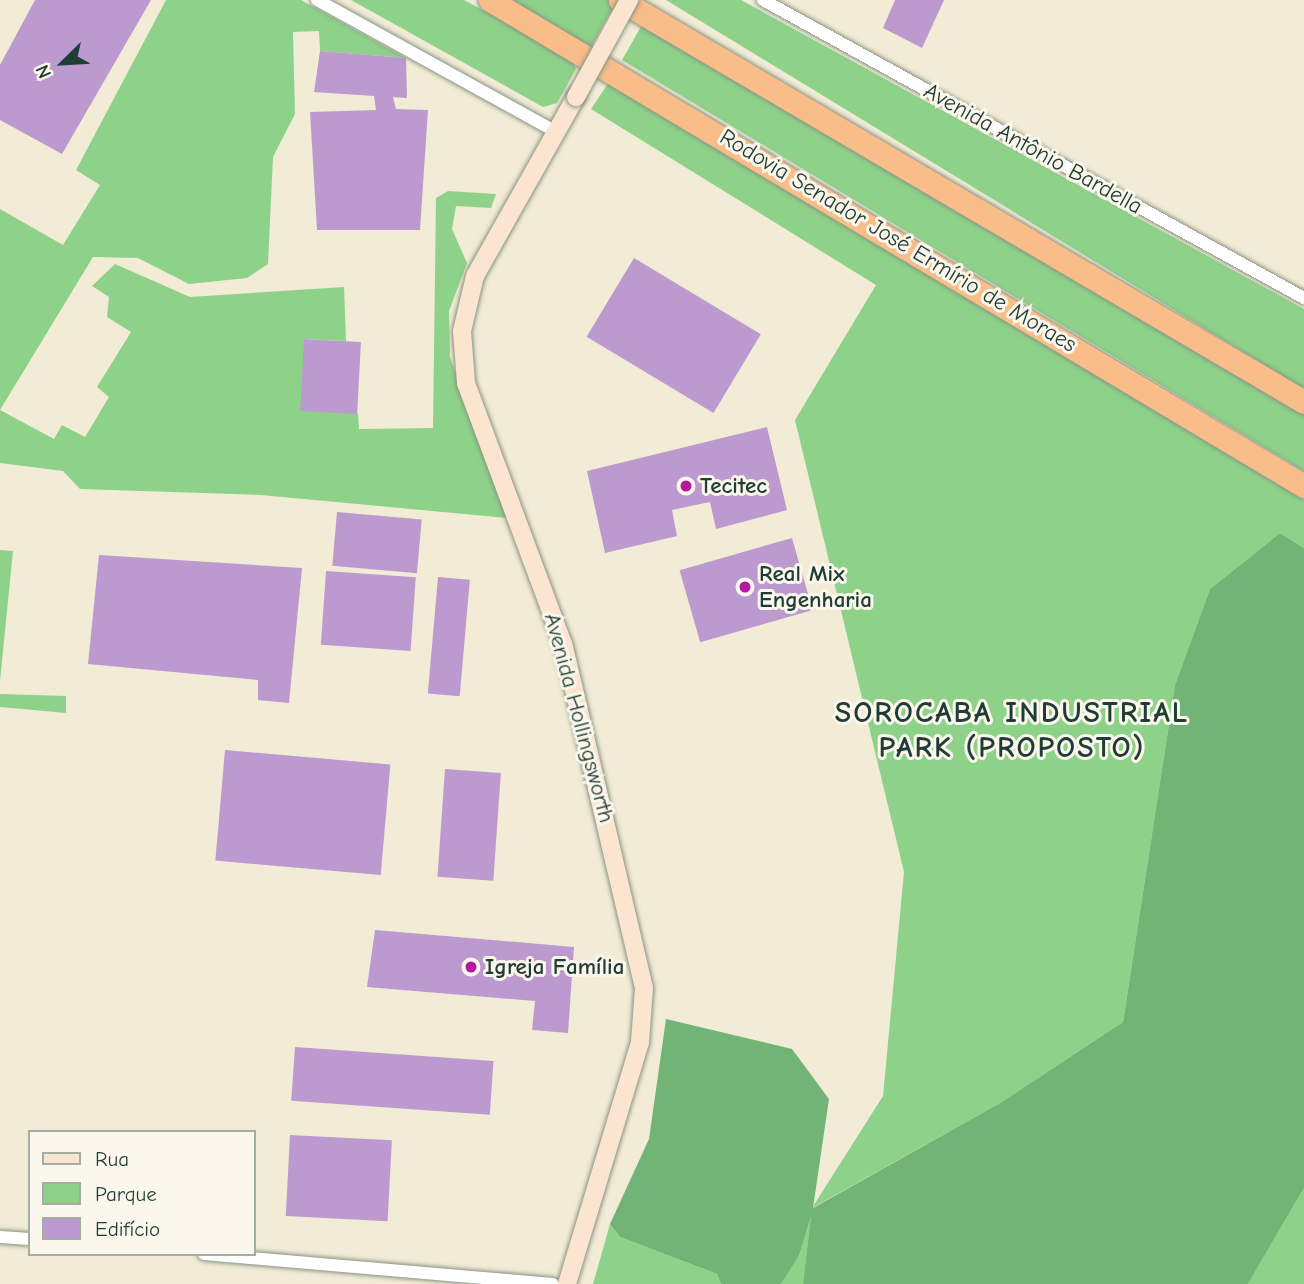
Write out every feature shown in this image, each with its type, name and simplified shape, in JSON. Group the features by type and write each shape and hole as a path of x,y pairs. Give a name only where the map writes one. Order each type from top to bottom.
{"highway":[{"name":"Rodovia Senador José Ermírio de Moraes","path":"490,0 1304,486"},
{"path":"620,0 1304,402"}],"main road":[{"name":"Avenida Hollingsworth","path":"567,1284 640,1042 644,988 563,644 466,383 462,331 475,276 629,0"}],"street":[{"path":"317,0 554,131"},
{"name":"Avenida Antônio Bardella","path":"762,0 1304,298"},
{"path":"0,1237 28,1239"},
{"path":"227,1256 552,1284"}],"green space":[{"path":"166,0 301,0 406,58 320,51 319,31 293,32 295,114 273,157 268,264 247,278 189,284 138,258 93,257 0,410 0,209 63,245 100,185 76,170"},
{"path":"351,0 464,0 571,57 576,69 557,103 543,107"},
{"path":"505,0 608,0 615,4 591,47"},
{"path":"666,0 741,0 1304,309 1304,389"},
{"path":"643,23 1304,412 1304,471 622,60"},
{"path":"609,82 1304,500 1304,548 1280,533 1210,589 1175,685 1123,1022 1000,1103 812,1208 883,1096 904,872 795,420 876,285 591,109"},
{"path":"448,191 496,194 491,208 456,206 452,229 467,263 449,311 450,357 507,518 261,495 80,489 63,471 0,463 0,410 54,439 62,425 85,437 109,397 97,387 131,332 107,317 109,297 92,286 115,264 190,297 344,287 346,341 304,339 358,414 359,429 433,428 436,198"},
{"path":"1280,533 1304,548 1304,1188 1248,1284 803,1284 811,1215 799,1256 781,1284 721,1284 717,1274 620,1237 610,1224 649,1139 666,1019 792,1049 829,1099 813,1208 1000,1103 1123,1022 1175,685 1210,589"},
{"path":"0,550 13,551 0,681"},
{"path":"0,694 66,696 66,713 0,707"},
{"path":"1304,1188 1304,1284 1248,1284"},
{"path":"812,1208 803,1284 781,1284 799,1256"},
{"path":"610,1224 620,1237 717,1274 721,1284 593,1284"}],"building":[{"path":"35,0 151,0 62,154 0,120 0,65"},
{"path":"895,0 944,0 922,48 883,28"},
{"path":"320,51 406,58 407,98 393,97 396,109 428,110 420,230 317,230 310,112 376,110 374,96 314,92"},
{"path":"634,258 761,334 713,413 587,337"},
{"path":"304,339 361,342 357,414 300,411"},
{"name":"Tecitec","path":"767,427 787,510 716,529 710,502 672,510 677,536 605,553 587,471"},
{"path":"337,512 422,519 417,573 332,566"},
{"name":"Real Mix Engenharia","path":"792,538 813,610 700,642 680,570"},
{"path":"99,555 302,568 289,703 258,700 258,680 88,664"},
{"path":"326,571 416,577 411,651 321,645"},
{"path":"438,577 470,580 460,696 428,694"},
{"path":"225,750 390,764 381,875 215,861"},
{"path":"445,769 501,773 493,881 437,877"},
{"name":"Igreja Família","path":"375,930 574,947 568,1033 532,1030 535,1001 367,987"},
{"path":"295,1047 494,1061 490,1115 291,1101"},
{"path":"290,1135 392,1140 388,1221 286,1216"}],"place":[{"name":"Tecitec","path":"686,486"},
{"name":"Real Mix Engenharia","path":"745,587"},
{"name":"Igreja Família","path":"471,967"}],"district":[{"name":"SOROCABA INDUSTRIAL PARK (PROPOSTO)","path":"1012,730"}]}
